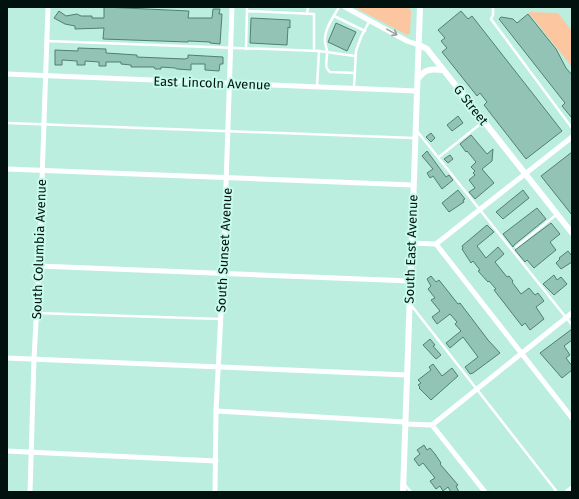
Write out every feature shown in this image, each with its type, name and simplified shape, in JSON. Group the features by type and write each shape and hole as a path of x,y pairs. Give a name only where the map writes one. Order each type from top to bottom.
{"street":[{"name":"South Columbia Avenue","path":"30,492 48,7"},
{"name":"South Sunset Avenue","path":"215,492 216,411 227,178 232,7"},
{"name":"G Street","path":"345,7 427,50 572,233"},
{"name":"South East Avenue","path":"403,492 420,7"},
{"path":"417,80 426,70 443,70"},
{"name":"East Lincoln Avenue","path":"7,74 417,91"},
{"path":"412,244 436,244 572,137"},
{"path":"7,169 413,185"},
{"path":"436,244 572,418"},
{"path":"39,266 410,281"},
{"path":"216,411 432,425 572,313"},
{"path":"7,358 407,375"},
{"path":"432,425 485,492"},
{"path":"7,451 216,461"},
{"path":"567,492 572,488"}],"lane":[{"path":"246,49 247,7"},
{"path":"308,7 308,14"},
{"path":"339,7 326,32 326,66 328,71 355,73"},
{"path":"493,7 493,15 491,19 572,128"},
{"path":"247,11 314,14 314,50"},
{"path":"334,16 365,31"},
{"path":"354,88 355,56 370,20"},
{"path":"46,41 246,49 314,50 355,56"},
{"path":"317,87 319,51"},
{"path":"439,157 484,121"},
{"path":"7,123 415,138"},
{"path":"415,129 439,157 572,325"},
{"path":"516,247 557,214"},
{"path":"410,303 558,492"},
{"path":"36,314 221,319"},
{"path":"404,483 411,492"}],"shaded area":[{"path":"354,7 409,7 411,11 410,34 407,35"},
{"path":"528,12 558,13 572,31 572,67"}],"building":[{"path":"104,7 189,11 188,18 212,18 213,9 220,9 219,14 222,14 220,44 188,41 103,39 104,28 75,29 75,26 65,24 54,18 59,11 66,16 77,14 81,16 92,16 92,18 104,18"},
{"path":"461,11 468,19 472,16 562,131 526,159 484,105 487,102 480,93 477,96 442,52 447,48 441,41 445,38 438,30"},
{"path":"528,14 556,49 566,68 572,75 572,118 562,106 565,103 499,19 501,17 513,19 517,23"},
{"path":"251,18 290,20 287,45 250,43"},
{"path":"336,23 356,32 347,51 328,42"},
{"path":"78,48 106,49 106,53 137,55 137,57 185,59 188,58 188,55 223,57 223,64 220,64 219,71 205,70 205,64 191,64 191,70 161,67 161,69 155,69 154,67 131,67 131,65 121,64 121,62 106,62 106,66 99,66 99,62 85,61 85,65 77,65 77,61 62,60 62,65 55,65 55,50 78,51"},
{"path":"458,116 463,123 452,131 447,125"},
{"path":"431,133 435,138 431,142 426,137"},
{"path":"471,135 487,154 493,149 492,161 482,169 494,183 475,199 469,192 475,188 469,180 475,175 473,173 475,171 471,167 476,162 460,144"},
{"path":"427,151 446,177 449,175 453,180 442,189 433,176 430,178 427,173 433,169 422,156"},
{"path":"572,152 572,215 541,176"},
{"path":"450,155 453,159 448,163 444,159"},
{"path":"458,190 465,199 463,200 464,202 449,212 442,203"},
{"path":"523,190 529,198 503,219 496,212"},
{"path":"537,208 546,219 513,247 503,234"},
{"path":"551,223 560,234 550,242 556,250 534,268 527,260 525,262 515,250"},
{"path":"487,225 494,232 477,246 486,258 498,247 504,254 495,262 507,277 509,276 521,294 529,288 535,295 538,293 544,301 536,307 544,319 530,330 525,323 522,326 494,290 496,289 478,271 480,270 473,261 471,263 462,249 462,246"},
{"path":"568,251 572,256 572,262 561,269 556,263 560,259 559,258"},
{"path":"554,275 557,280 561,277 567,284 554,295 543,284"},
{"path":"431,276 436,282 439,280 458,304 460,303 488,340 500,353 473,373 470,374 465,367 478,357 463,337 450,348 446,343 461,331 455,324 457,322 450,314 437,324 432,317 440,311 431,300 435,298 428,289 431,286 427,279"},
{"path":"572,329 572,340 564,346 570,355 566,358 572,366 572,370 562,378 540,353"},
{"path":"430,339 435,345 433,346 441,355 436,359 423,345"},
{"path":"433,364 442,376 452,368 458,376 431,400 419,388 420,387 418,385 421,383 418,380 431,370 429,367"},
{"path":"424,445 427,450 430,448 435,454 441,463 440,464 458,485 456,486 459,492 451,492 448,487 443,491 440,486 436,489 430,481 435,478 423,463 419,466 414,459 420,454 417,450"}]}
